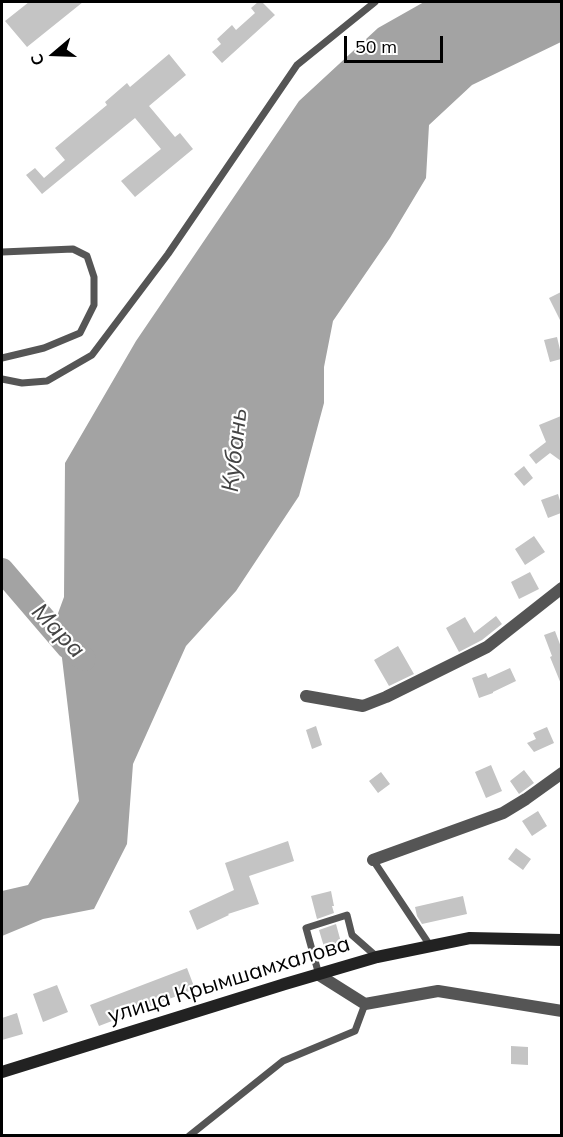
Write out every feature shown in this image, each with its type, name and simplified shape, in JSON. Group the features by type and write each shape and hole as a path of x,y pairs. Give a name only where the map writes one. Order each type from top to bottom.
{"main road":[{"name":"улица Крымшамхалова","path":"2,1072 377,957 470,938 561,940"}],"street":[{"path":"306,696 363,706 386,697 487,647 561,588"},
{"path":"373,860 503,813 561,773"},
{"path":"320,975 365,1004 438,991 561,1011"}],"lane":[{"path":"2,379 22,383 47,381 92,355 168,254 297,65 375,2"},
{"path":"2,252 73,249 87,256 94,277 94,305 80,333 44,348 2,358"},
{"path":"373,860 431,947"},
{"path":"320,975 306,928 346,915 352,935 377,957"},
{"path":"189,1136 283,1061 355,1031 365,1004"}],"water":[{"name":"Кубань","path":"424,2 561,2 561,42 472,85 429,125 426,178 390,238 333,321 324,367 324,403 299,496 236,591 186,646 133,764 127,844 94,909 43,919 2,936 2,891 28,885 79,801 57,616 64,597 65,463 136,341 299,101 378,28"}],"building":[{"path":"29,2 83,2 27,47 5,21"},
{"path":"258,2 262,2 275,15 222,63 212,52 221,44 217,39 232,25 236,30 255,13 251,8"},
{"path":"169,54 186,75 149,106 175,137 180,133 193,149 135,197 121,181 161,149 135,118 42,194 26,175 35,168 44,178 65,160 55,148 107,105 105,102 127,83 130,87"},
{"path":"561,292 561,322 549,298"},
{"path":"557,337 561,359 550,362 544,340"},
{"path":"561,416 561,461 550,453 536,464 529,455 546,442 539,425"},
{"path":"524,466 533,478 524,486 514,474"},
{"path":"558,494 561,513 548,518 541,500"},
{"path":"534,536 545,552 525,565 515,549"},
{"path":"530,572 539,589 519,599 511,582"},
{"path":"496,616 502,624 482,640 459,652 446,628 465,617 474,633"},
{"path":"555,631 561,647 561,684 544,635"},
{"path":"398,646 414,674 389,686 374,660"},
{"path":"510,668 516,681 479,698 472,678 486,673 488,678"},
{"path":"316,726 322,745 312,749 306,730"},
{"path":"547,727 554,743 534,752 527,743 536,739 533,733"},
{"path":"491,765 502,791 486,798 475,772"},
{"path":"524,770 534,783 519,794 510,781"},
{"path":"381,772 390,784 378,793 369,781"},
{"path":"538,811 547,826 532,836 522,821"},
{"path":"288,841 294,861 249,876 259,904 228,914 197,930 189,911 234,890 225,863"},
{"path":"516,848 531,859 523,870 508,859"},
{"path":"331,891 334,913 317,919 311,896"},
{"path":"463,896 467,914 422,924 417,916 415,907"},
{"path":"336,924 342,946 325,950 319,930"},
{"path":"187,968 195,989 99,1026 90,1005"},
{"path":"57,985 68,1012 43,1022 33,994"},
{"path":"17,1013 23,1034 2,1040 2,1018"},
{"path":"511,1046 528,1047 528,1065 511,1064"}],"waterway":[{"name":"Мара","path":"2,570 68,647 84,659"}]}
